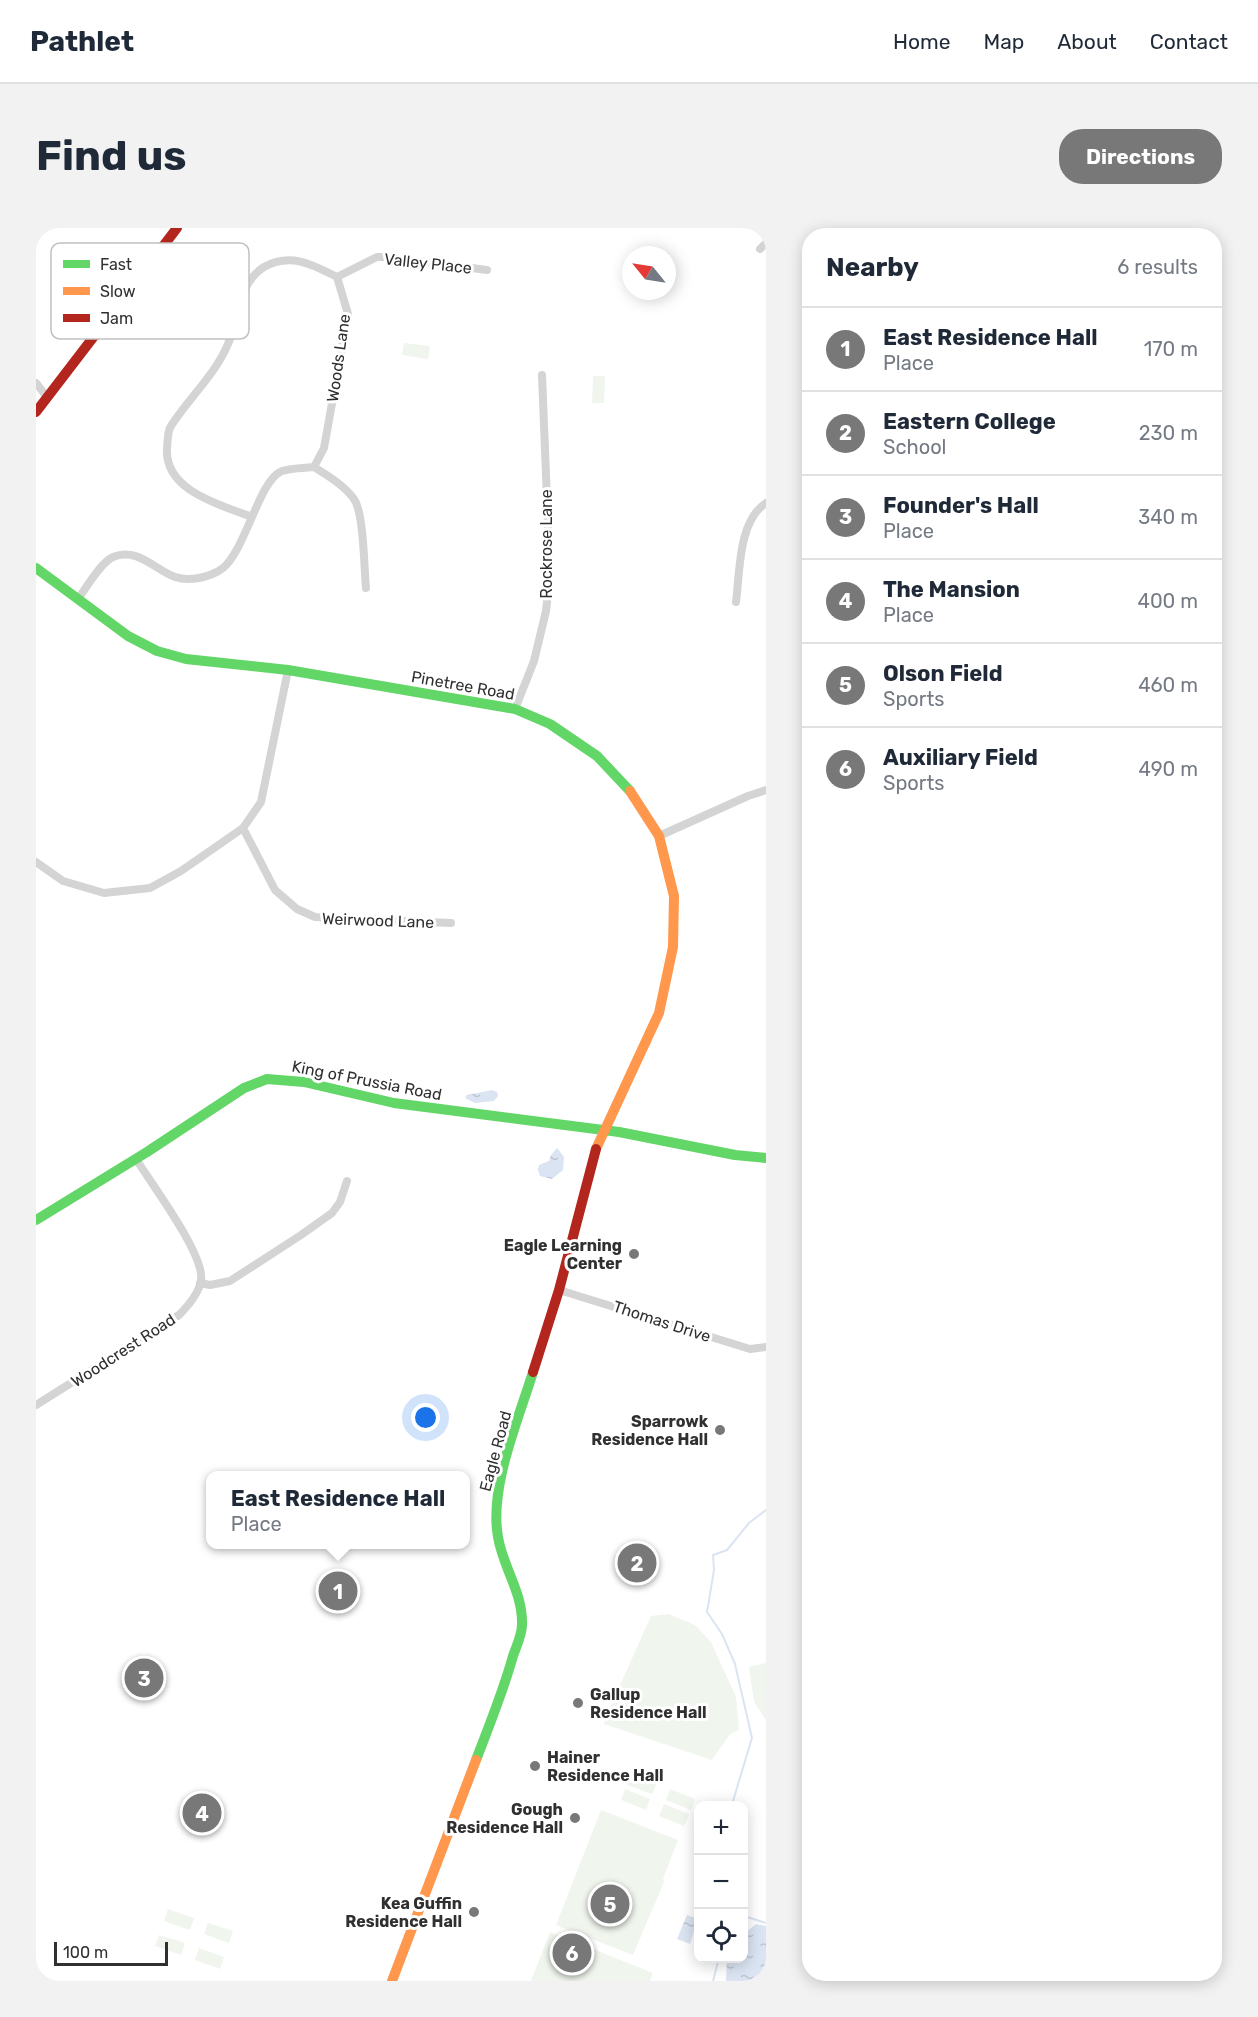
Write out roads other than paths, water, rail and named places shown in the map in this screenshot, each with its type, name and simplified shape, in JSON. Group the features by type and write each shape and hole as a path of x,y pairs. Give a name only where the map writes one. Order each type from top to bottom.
{"street":[{"path":"165,243 177,228"},
{"path":"760,249 766,243"},
{"name":"Valley Place","path":"337,277 377,257 487,270"},
{"path":"249,282 264,268 294,259 337,277"},
{"name":"Woods Lane","path":"314,467 324,448 348,314 337,277"},
{"path":"36,412 92,339"},
{"path":"229,339 217,366 169,428 167,457 177,478 192,493 252,517"},
{"name":"Rockrose Lane","path":"515,709 534,661 546,611 550,575 542,375"},
{"path":"36,383 47,397"},
{"path":"78,599 111,557 129,554 145,559 177,578 203,578 224,567 234,555 268,484 280,472 314,467 346,489 356,502 360,517 366,588"},
{"path":"736,602 746,528 756,511 766,503"},
{"name":"Pinetree Road","path":"36,568 128,636 156,651 186,659 288,670 515,709 550,724 597,756 633,794 659,836 674,896 673,947 659,1013 605,1131"},
{"path":"36,862 63,881 104,892 150,888 181,871 243,828 261,802 288,670"},
{"path":"659,836 766,790"},
{"name":"Weirwood Lane","path":"243,828 275,890 297,909 315,917 451,923"},
{"name":"King of Prussia Road","path":"36,1221 244,1088 267,1079 304,1082 421,1108 605,1131 735,1155 766,1158"},
{"name":"Eagle Road","path":"392,1981 504,1687 522,1628 522,1609 498,1538 496,1502 504,1467 559,1290 596,1151 605,1131"},
{"path":"136,1159 195,1254 199,1266 200,1283 210,1285 230,1281 332,1213 340,1202 347,1181"},
{"name":"Woodcrest Road","path":"36,1405 178,1315 188,1306 200,1283"},
{"name":"Thomas Drive","path":"559,1290 750,1349 766,1347"}],"water":[{"path":"492,1090 497,1092 498,1096 494,1101 475,1103 465,1098 467,1095"},
{"path":"557,1148 564,1157 563,1170 552,1179 540,1176 539,1165 549,1161"},
{"path":"687,1915 694,1918 694,1932 690,1944 677,1939"},
{"path":"756,1924 766,1926 766,1981 726,1981 727,1963 748,1963 748,1931"}],"waterway":[{"path":"733,1801 752,1738 735,1664 722,1634 707,1612 714,1570 713,1555 727,1550 749,1523 766,1510"},
{"path":"745,1909 744,1916 766,1923"},
{"path":"713,1981 718,1963"}],"place":[{"name":"Eagle Learning Center","path":"634,1254"},
{"name":"Sparrowk Residence Hall","path":"720,1430"},
{"name":"Eastern College","path":"637,1563"},
{"name":"East Residence Hall","path":"338,1591"},
{"name":"Founder's Hall","path":"144,1678"},
{"name":"Gallup Residence Hall","path":"578,1703"},
{"name":"Hainer Residence Hall","path":"535,1766"},
{"name":"The Mansion","path":"202,1813"},
{"name":"Gough Residence Hall","path":"575,1818"},
{"name":"Olson Field","path":"610,1904"},
{"name":"Kea Guffin Residence Hall","path":"474,1912"},
{"name":"Auxiliary Field","path":"572,1953"}]}
